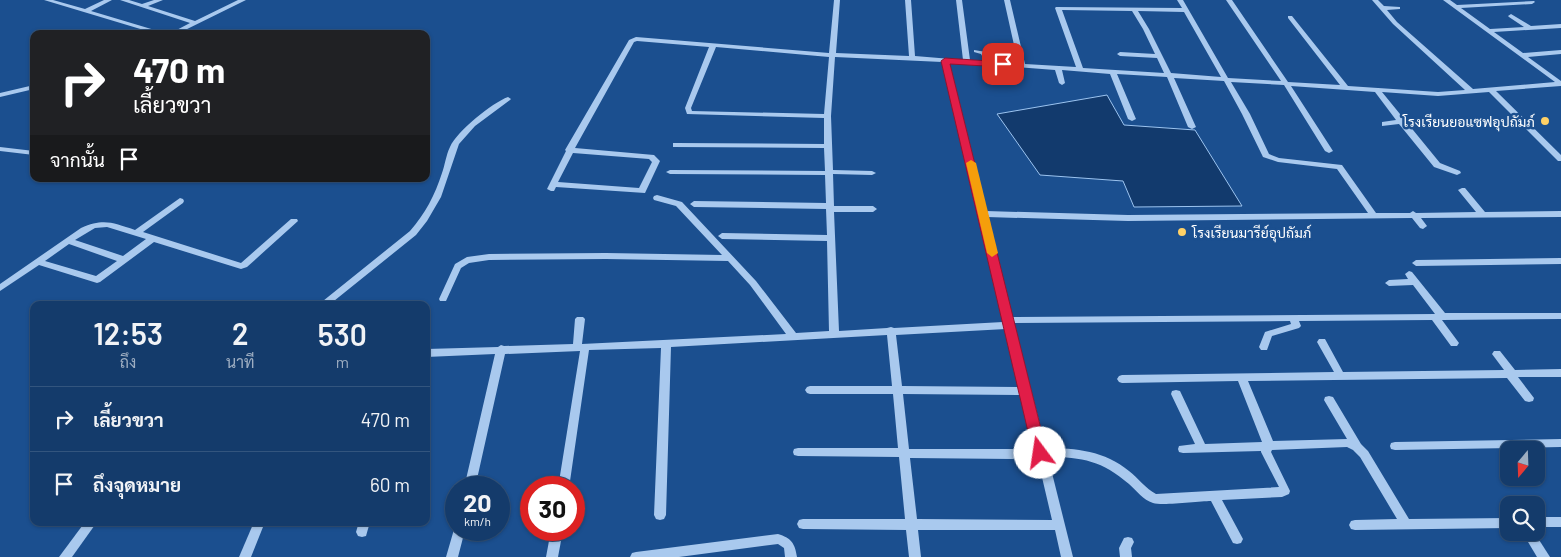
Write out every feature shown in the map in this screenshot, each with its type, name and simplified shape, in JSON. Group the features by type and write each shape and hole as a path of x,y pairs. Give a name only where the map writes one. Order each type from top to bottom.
{"street":[{"path":"47,0 151,30"},
{"path":"86,11 109,0"},
{"path":"123,0 196,23"},
{"path":"143,6 160,0"},
{"path":"226,0 240,2"},
{"path":"834,335 827,116 828,82 833,55 838,0"},
{"path":"908,0 912,58"},
{"path":"958,0 967,62"},
{"path":"1007,0 1022,66"},
{"path":"1056,0 1080,69"},
{"path":"1133,0 1135,9 1192,127"},
{"path":"1180,0 1246,114 1266,155 1278,160 1339,167 1373,215"},
{"path":"1230,0 1329,151"},
{"path":"1375,0 1411,39 1472,92"},
{"path":"1446,0 1561,84"},
{"path":"181,30 240,2"},
{"path":"1456,7 1532,2"},
{"path":"1058,8 1186,10"},
{"path":"1382,8 1398,8"},
{"path":"1511,16 1530,29"},
{"path":"1290,17 1345,87"},
{"path":"1489,32 1561,26"},
{"path":"569,150 651,157 656,161 642,191 552,186 569,150 606,90 631,41 636,39 833,55 912,58 1438,94 1561,84"},
{"path":"713,46 688,108 689,114 827,116"},
{"path":"976,51 984,53 990,64"},
{"path":"1522,55 1561,52"},
{"path":"1120,54 1159,56"},
{"path":"945,61 1024,390 1067,557"},
{"path":"1058,68 1062,84"},
{"path":"1112,71 1132,119"},
{"path":"0,95 30,88"},
{"path":"1376,89 1437,165 1457,173"},
{"path":"1492,91 1561,159"},
{"path":"327,301 413,233 424,221 435,203 446,175 453,146 475,124 508,99"},
{"path":"1385,124 1402,122"},
{"path":"676,145 828,146"},
{"path":"0,148 30,152"},
{"path":"670,172 872,173"},
{"path":"1462,190 1482,214"},
{"path":"658,198 679,204 753,283 793,336"},
{"path":"137,233 180,201"},
{"path":"694,204 873,209"},
{"path":"983,214 1128,218 1561,214"},
{"path":"1413,214 1423,226"},
{"path":"1439,214 1446,223"},
{"path":"0,288 84,230 100,224 107,224 137,233 240,266 244,265 294,221"},
{"path":"722,236 831,238"},
{"path":"38,262 98,280 153,238"},
{"path":"68,241 124,260"},
{"path":"443,299 458,266 467,260 489,257 606,256 730,258"},
{"path":"1416,263 1561,261"},
{"path":"1409,274 1439,317 1454,344"},
{"path":"1389,282 1415,282"},
{"path":"430,353 666,344 834,335 1008,322 1561,316"},
{"path":"1264,347 1268,334 1296,326 1294,318"},
{"path":"565,476 581,348 580,319"},
{"path":"891,330 915,557"},
{"path":"1322,342 1342,377"},
{"path":"660,515 666,344"},
{"path":"472,476 501,349"},
{"path":"1498,354 1529,398"},
{"path":"1122,379 1561,373"},
{"path":"1040,453 1066,452 1102,458 1152,498 1285,491 1266,452 1269,445 1242,378"},
{"path":"810,390 1024,390"},
{"path":"1176,394 1202,448"},
{"path":"1330,400 1357,447 1364,454 1406,524"},
{"path":"1183,449 1348,443 1357,447"},
{"path":"1395,446 1561,443"},
{"path":"798,452 1013,454"},
{"path":"1214,496 1237,538"},
{"path":"1355,525 1500,522"},
{"path":"1545,522 1561,522"},
{"path":"803,524 1058,525"},
{"path":"65,557 89,526"},
{"path":"245,557 258,526"},
{"path":"636,557 778,539 786,542 790,547 791,557"},
{"path":"452,557 456,541"},
{"path":"552,557 555,541"},
{"path":"1533,541 1544,557"},
{"path":"1126,557 1125,548 1128,542"}],"water":[{"path":"1107,95 1124,125 1195,130 1242,206 1134,207 1123,181 1040,175 997,114"}],"slow traffic":[{"path":"971,163 992,253"}],"place":[{"name":"โรงเรียนยอแซฟอุปถัมภ์","path":"1545,121"},
{"name":"โรงเรียนมารีย์อุปถัมภ์","path":"1182,232"}],"route":[{"path":"1003,64 945,61 1040,453"}]}
